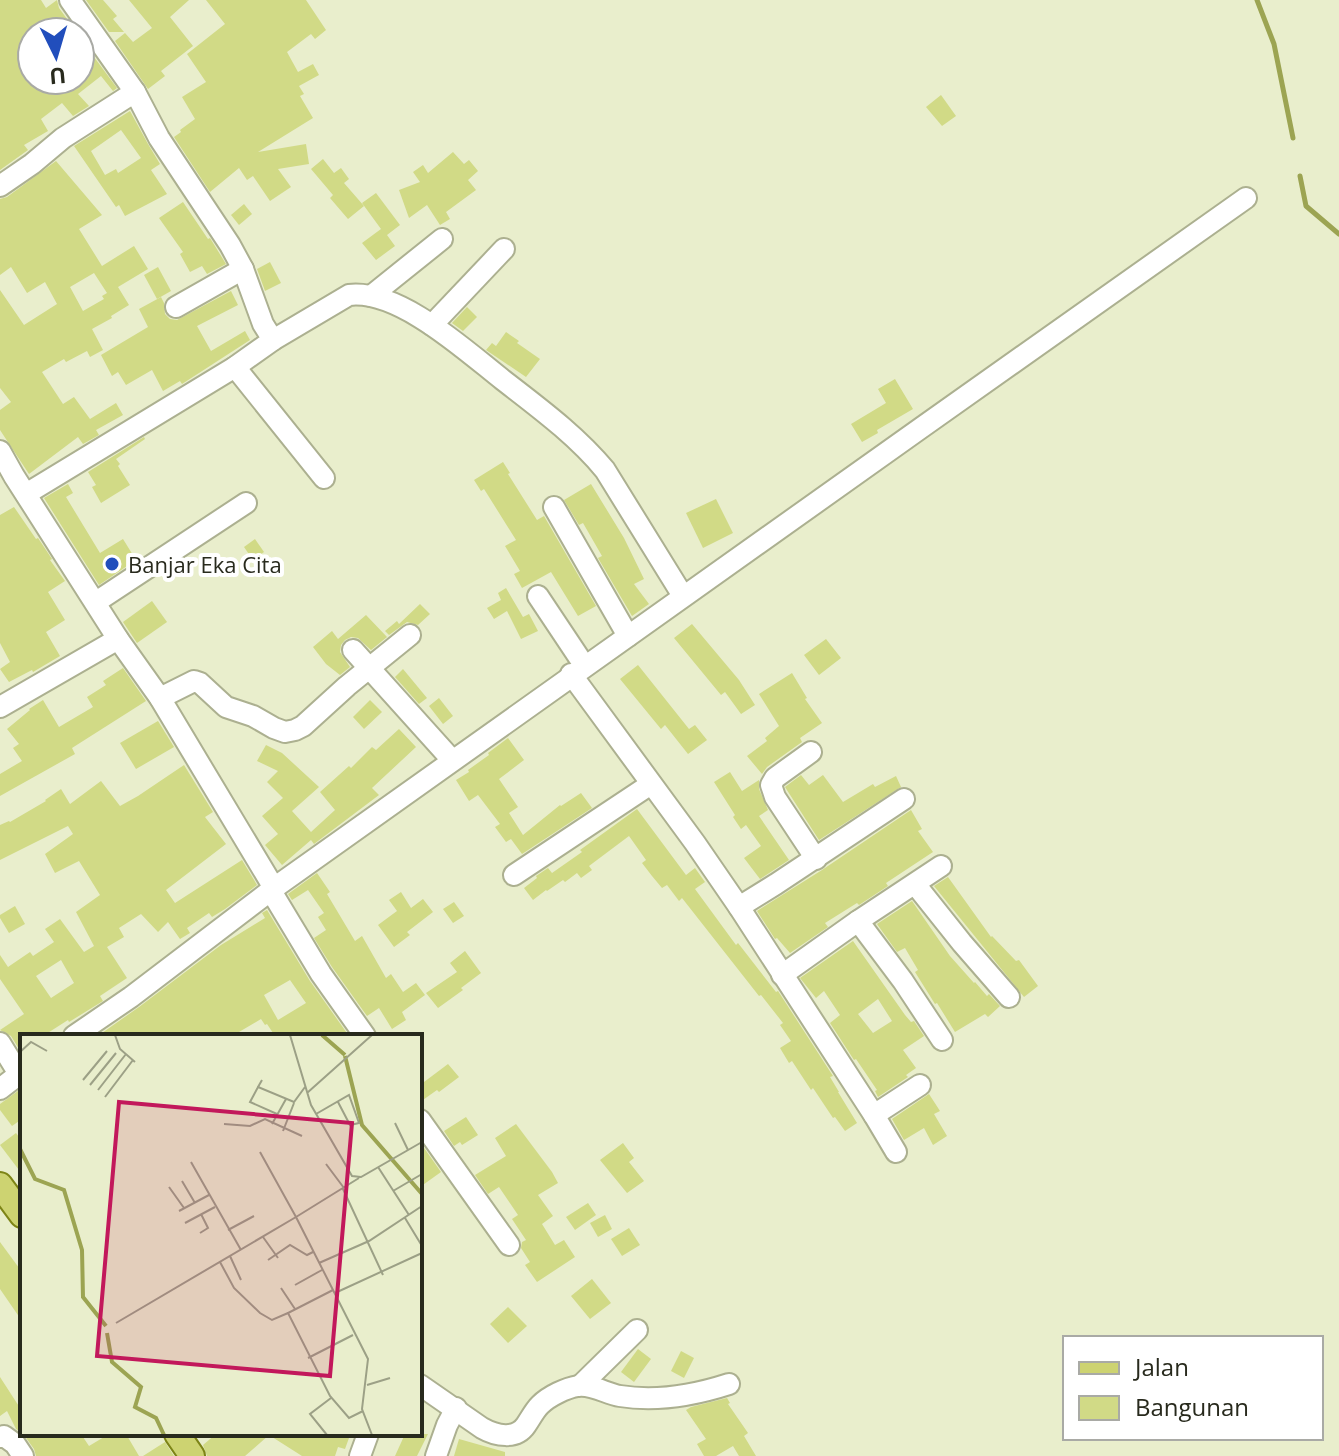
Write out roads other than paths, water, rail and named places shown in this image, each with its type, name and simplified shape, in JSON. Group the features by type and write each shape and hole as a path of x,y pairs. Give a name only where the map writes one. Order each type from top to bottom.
{"main road":[{"path":"0,1185 20,1212"},
{"path":"178,1436 192,1456"}],"street":[{"path":"70,0 135,92 159,138 230,245 243,269 263,324 273,340"},
{"path":"0,186 63,138 135,92"},
{"path":"77,1034 577,670 1246,198"},
{"path":"371,296 442,239"},
{"path":"432,325 504,249"},
{"path":"176,307 243,269"},
{"path":"26,494 235,367 273,340 349,295 360,294 403,308 432,325 556,422 593,456 605,470 683,596"},
{"path":"235,367 324,478"},
{"path":"0,451 7,480 26,494 118,639 160,698 321,974 364,1034"},
{"path":"96,602 246,503"},
{"path":"554,507 628,636"},
{"path":"538,596 577,670 651,784 739,907 896,1152"},
{"path":"160,698 194,681 226,707 285,732 295,730 410,635"},
{"path":"0,707 118,639"},
{"path":"353,650 452,760"},
{"path":"811,752 775,778 771,785 775,797 816,859"},
{"path":"514,875 651,784"},
{"path":"739,907 904,799"},
{"path":"782,975 941,866"},
{"path":"915,884 1009,997"},
{"path":"858,921 942,1040"},
{"path":"0,1043 15,1081"},
{"path":"874,1115 920,1085"},
{"path":"422,1123 509,1245"},
{"path":"422,1386 491,1433 509,1435 522,1430 541,1404 552,1396 581,1385 637,1330"},
{"path":"581,1385 619,1396 656,1398 712,1390 729,1384"},
{"path":"436,1456 456,1408"},
{"path":"360,1456 367,1436"},
{"path":"0,1437 11,1440 23,1456"}],"waterway":[{"path":"1257,0 1274,44 1293,138"},
{"path":"1300,176 1306,206 1339,234"}],"place":[{"name":"Banjar Eka Cita","path":"112,564"}]}
